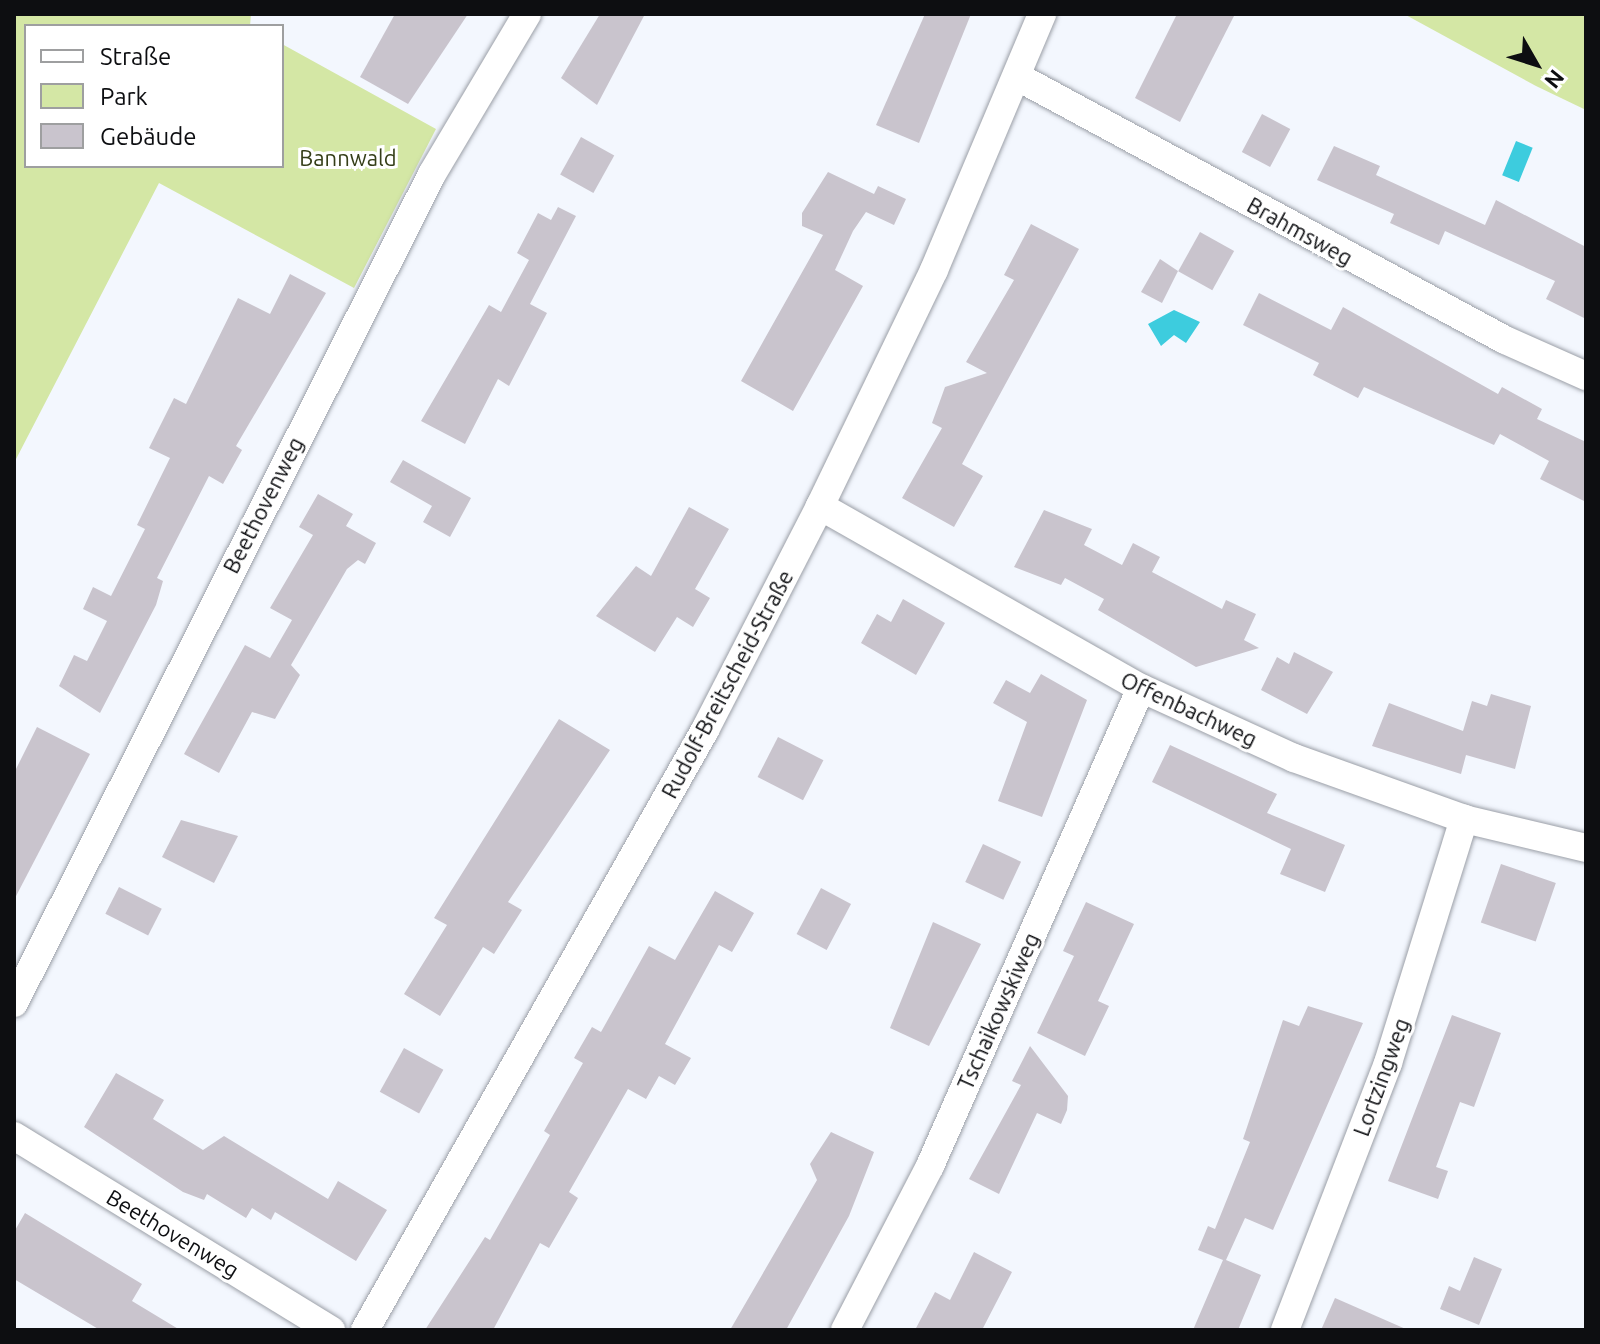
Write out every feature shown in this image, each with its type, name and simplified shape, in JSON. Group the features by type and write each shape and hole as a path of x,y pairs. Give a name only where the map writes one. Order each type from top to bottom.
{"street":[{"name":"Beethovenweg","path":"14,1003 432,174 527,14"},
{"name":"Rudolf-Breitscheid-Straße","path":"365,1330 705,730 820,506 1018,77 1042,14"},
{"name":"Brahmsweg","path":"1018,77 1491,333 1586,376"},
{"name":"Offenbachweg","path":"820,506 1141,688 1294,758 1464,819 1586,848"},
{"name":"Tschaikowskiweg","path":"845,1330 930,1166 1141,688"},
{"name":"Lortzingweg","path":"1285,1330 1388,1063 1464,819"},
{"name":"Beethovenweg","path":"14,1136 331,1330"}],"green space":[{"name":"Bannwald","path":"14,14 251,14 250,24 24,24 24,168 284,168 284,45 436,129 354,288 159,183 14,463"},
{"path":"1404,14 1586,14 1586,110 1536,86"}],"water":[{"path":"1516,141 1533,148 1519,182 1502,175"},
{"path":"1174,310 1200,322 1186,343 1174,335 1161,346 1148,324"}],"building":[{"path":"395,14 468,14 408,104 360,77"},
{"path":"600,14 645,14 597,105 561,78"},
{"path":"925,14 971,14 919,143 876,125"},
{"path":"1177,14 1235,14 1180,122 1135,98"},
{"path":"1262,114 1290,129 1270,167 1242,152"},
{"path":"581,137 614,155 593,193 560,175"},
{"path":"1334,146 1380,166 1376,175 1485,225 1496,200 1586,247 1586,319 1546,299 1555,281 1445,231 1439,245 1390,223 1394,214 1317,180"},
{"path":"828,172 874,194 878,186 906,199 894,225 866,212 853,231 835,270 863,286 793,411 741,381 823,235 802,226 802,213"},
{"path":"558,207 576,216 530,304 547,313 509,386 498,379 465,444 421,421 489,305 501,312 529,260 517,253 538,213 551,220"},
{"path":"1031,224 1079,249 962,464 983,476 954,527 902,498 942,428 932,423 945,387 987,373 966,362 1014,280 1004,275"},
{"path":"1200,232 1234,251 1212,290 1178,271"},
{"path":"1160,259 1178,271 1162,303 1141,292"},
{"path":"290,274 326,293 236,446 242,450 223,484 209,476 157,578 163,581 156,605 100,713 59,686 74,655 87,661 107,621 83,609 93,587 111,596 145,529 137,525 170,458 149,448 174,398 186,404 238,298 270,314"},
{"path":"1259,293 1331,330 1343,307 1498,394 1502,387 1542,409 1537,419 1586,442 1586,502 1540,479 1549,461 1500,434 1494,445 1364,387 1358,398 1313,375 1319,363 1243,325"},
{"path":"403,460 471,498 450,537 423,522 432,506 390,482"},
{"path":"318,494 353,514 346,526 376,543 365,564 358,560 347,569 291,665 300,675 275,719 252,712 219,773 184,754 245,645 270,658 292,620 270,608 313,535 299,527"},
{"path":"689,507 729,529 695,589 710,598 693,627 677,617 655,652 596,616 636,566 651,576"},
{"path":"1044,510 1092,529 1084,545 1122,565 1133,543 1160,557 1152,572 1222,609 1226,600 1256,614 1244,640 1259,648 1196,667 1098,610 1104,599 1065,578 1061,585 1014,567"},
{"path":"903,599 945,623 916,675 861,643 877,614 891,622"},
{"path":"1294,652 1333,672 1307,714 1261,690 1277,657 1289,664"},
{"path":"1041,674 1087,700 1042,817 998,801 1027,722 993,703 1006,680 1030,693"},
{"path":"1491,694 1531,706 1515,769 1466,755 1461,774 1372,746 1389,703 1463,731 1472,701 1487,706"},
{"path":"559,719 610,750 508,902 522,910 494,954 483,947 440,1016 404,994 447,925 434,918"},
{"path":"37,727 90,754 14,900 14,773"},
{"path":"778,737 823,760 803,800 758,777"},
{"path":"1170,745 1277,794 1267,813 1345,845 1325,892 1280,874 1291,849 1152,782"},
{"path":"181,820 238,836 214,883 162,857"},
{"path":"983,844 1021,862 1003,900 965,882"},
{"path":"1501,864 1556,883 1536,942 1481,923"},
{"path":"119,887 162,909 148,936 105,914"},
{"path":"821,888 851,904 827,950 797,934"},
{"path":"715,891 754,913 732,952 719,945 665,1044 691,1058 675,1085 659,1076 646,1099 628,1089 569,1192 578,1198 549,1248 540,1243 493,1330 425,1330 485,1237 490,1240 550,1135 544,1131 583,1063 574,1058 592,1027 601,1032 649,946 675,960"},
{"path":"1086,902 1134,924 1098,1001 1109,1006 1085,1056 1037,1033 1074,956 1063,951"},
{"path":"933,922 981,944 929,1046 890,1028"},
{"path":"1308,1006 1363,1023 1273,1230 1245,1218 1226,1260 1261,1275 1238,1330 1193,1330 1223,1260 1198,1250 1208,1226 1215,1229 1250,1142 1243,1139 1283,1020 1299,1026"},
{"path":"1452,1015 1501,1033 1474,1107 1460,1102 1436,1167 1448,1171 1438,1199 1388,1181"},
{"path":"1030,1046 1068,1096 1067,1110 1061,1124 1037,1113 999,1194 969,1179 1021,1085 1012,1081"},
{"path":"404,1048 443,1070 419,1114 380,1092"},
{"path":"116,1073 164,1100 153,1119 203,1150 224,1136 328,1199 338,1181 387,1210 356,1261 275,1212 271,1220 252,1208 246,1218 207,1194 204,1200 183,1192 84,1127"},
{"path":"831,1132 874,1152 849,1216 786,1330 730,1330 817,1180 810,1164"},
{"path":"25,1213 142,1284 132,1301 180,1330 100,1330 14,1279 14,1232"},
{"path":"974,1252 1012,1272 982,1330 915,1330 935,1292 950,1300"},
{"path":"1474,1257 1502,1269 1479,1325 1440,1309 1449,1286 1460,1291"},
{"path":"1335,1298 1408,1330 1321,1330"}]}
